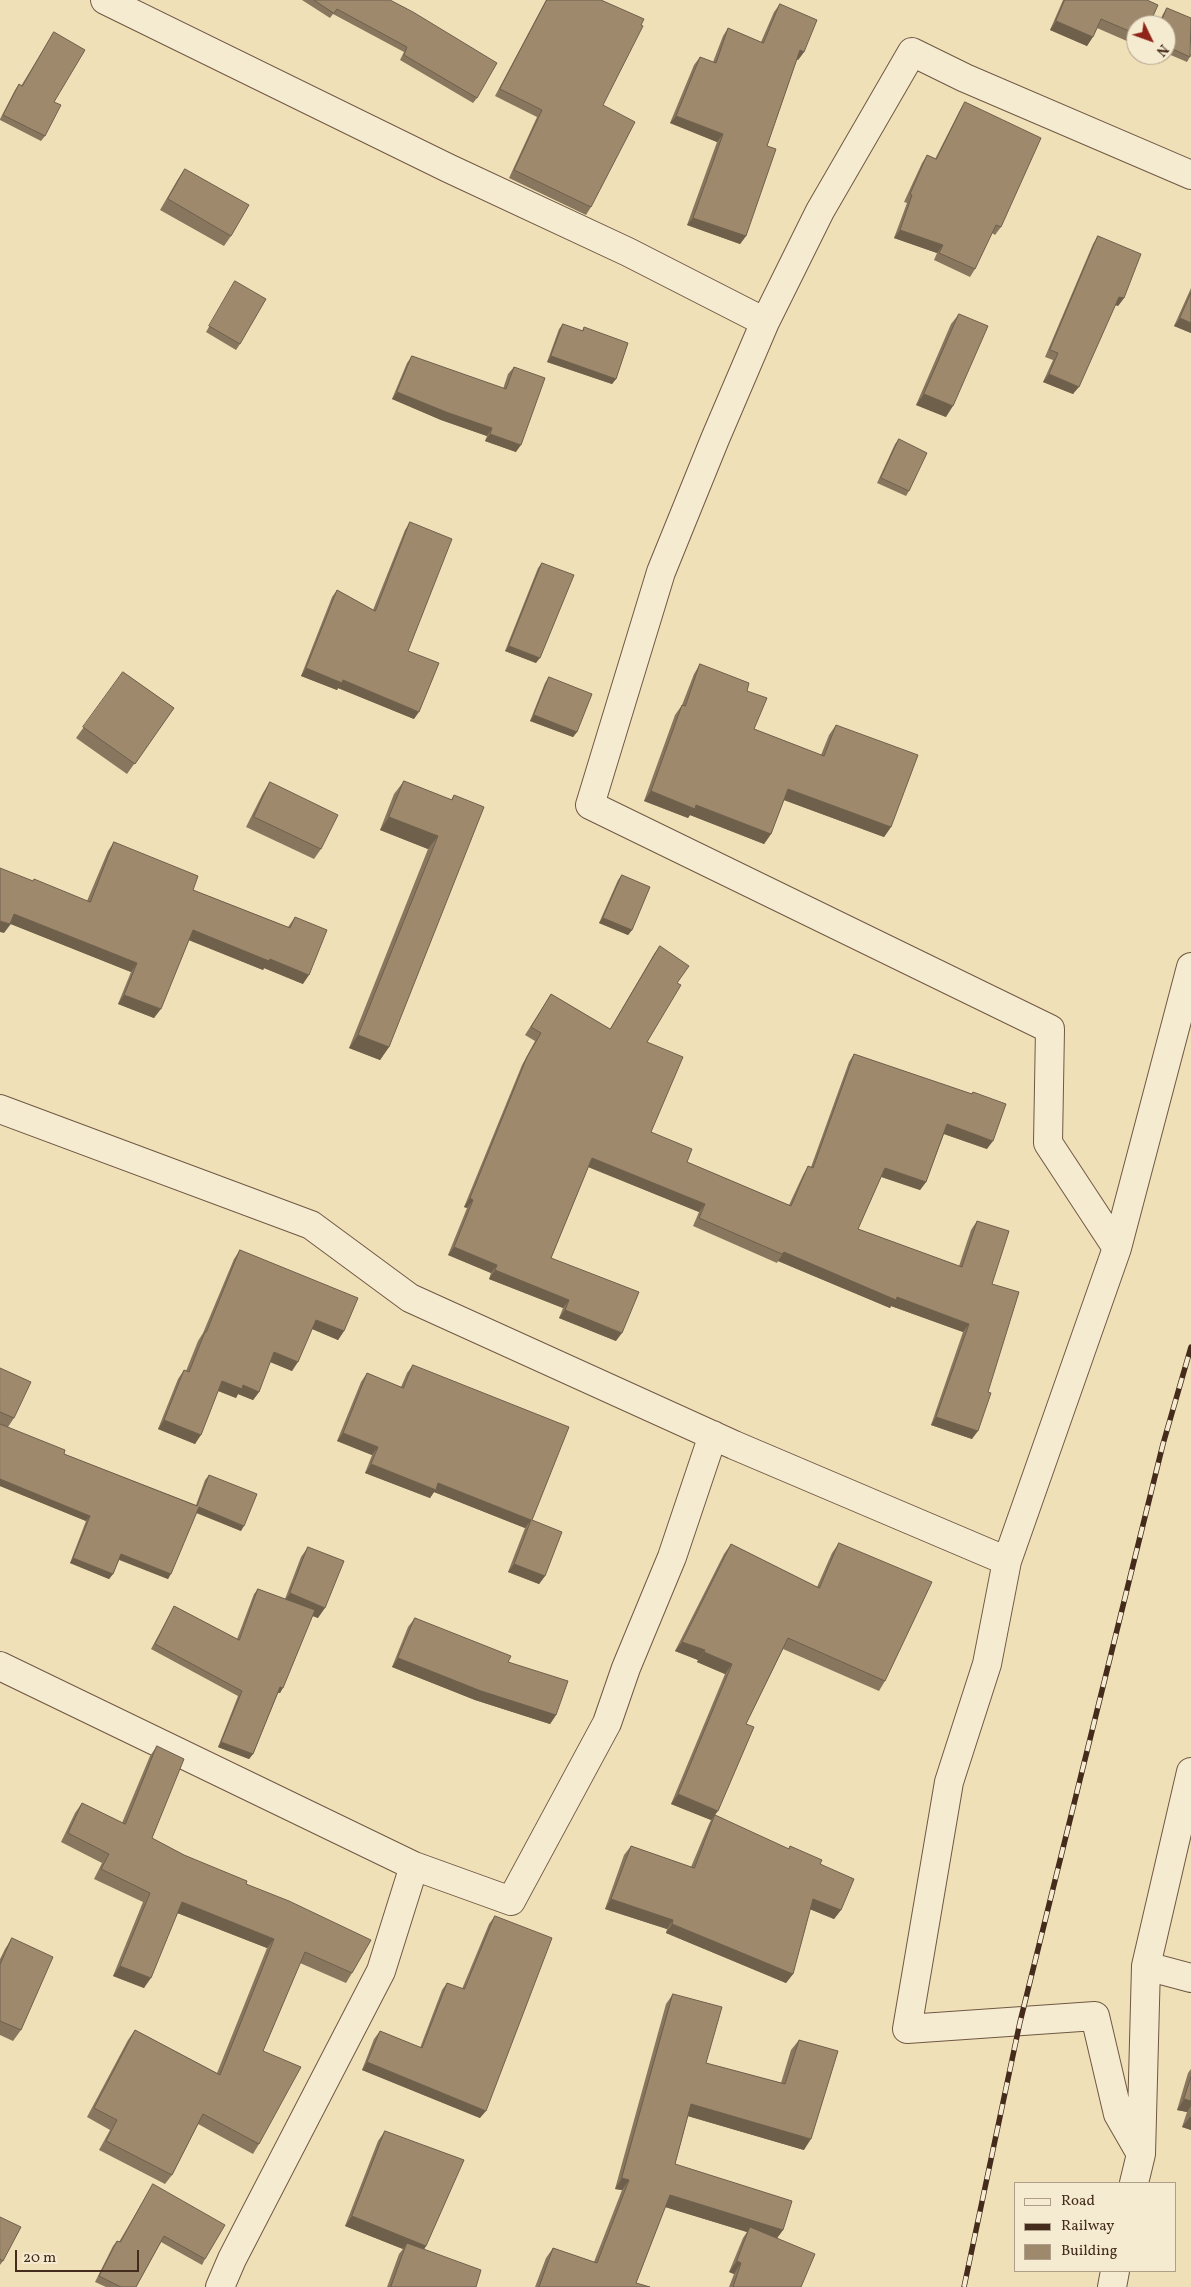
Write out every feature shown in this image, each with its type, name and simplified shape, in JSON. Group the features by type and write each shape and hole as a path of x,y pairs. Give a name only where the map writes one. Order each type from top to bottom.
{"street":[{"path":"105,0 439,164 628,252 765,322"},
{"path":"1117,1248 1048,1142 1050,1029 590,805 661,572 765,322 820,211 912,52 965,78 1191,175"},
{"path":"1140,2154 1118,2114 1095,2016 907,2029 949,1782 987,1664 1007,1561 1117,1248 1191,967"},
{"path":"0,1110 311,1225 410,1298 713,1435 1007,1561"},
{"path":"0,1666 414,1866 511,1901 608,1723 626,1668 672,1557 713,1435"},
{"path":"1134,2182 1140,2154 1146,1966 1191,1772"},
{"path":"220,2287 232,2259 381,1971 414,1866"},
{"path":"1146,1966 1191,1978"},
{"path":"1112,2287 1115,2272"}],"building":[{"path":"314,0 390,0 497,63 477,98 404,55 407,47 337,9 334,13"},
{"path":"547,0 601,0 644,19 641,25 643,26 603,105 635,122 591,207 514,170 542,110 500,89"},
{"path":"1065,0 1147,0 1158,5 1154,15 1126,15 1126,30 1101,19 1093,37 1056,21"},
{"path":"780,4 817,20 804,52 800,50 767,146 776,149 746,236 693,218 723,134 676,116 700,57 716,63 728,28 763,43"},
{"path":"1167,8 1191,18 1190,57 1176,51 1176,15 1164,15"},
{"path":"54,32 85,50 54,102 61,105 45,136 3,115 19,84 22,86"},
{"path":"965,102 1041,138 1001,227 996,225 975,269 939,253 943,245 900,230 912,195 910,194 927,155 936,159"},
{"path":"185,169 249,205 231,236 168,199"},
{"path":"1098,236 1141,254 1124,298 1119,297 1079,387 1049,374 1058,353 1050,350"},
{"path":"235,281 266,299 240,344 209,326"},
{"path":"1191,293 1191,323 1180,318"},
{"path":"959,314 988,326 953,406 924,394"},
{"path":"563,324 583,331 584,327 628,343 616,379 551,356"},
{"path":"412,356 506,389 514,367 545,378 521,445 490,434 492,428 397,392"},
{"path":"899,439 927,453 909,491 881,478"},
{"path":"410,522 452,539 408,651 439,663 419,712 343,680 342,683 306,668 337,590 375,611"},
{"path":"542,563 574,575 540,658 509,646"},
{"path":"700,664 749,683 747,691 767,698 754,729 824,756 836,725 918,755 891,827 788,789 771,834 696,805 695,809 651,791 682,705 685,706"},
{"path":"123,672 174,708 135,764 83,727"},
{"path":"549,677 592,694 577,732 534,715"},
{"path":"404,781 452,800 454,795 484,807 389,1047 358,1035 438,836 389,817"},
{"path":"270,782 338,815 321,849 254,817"},
{"path":"114,842 198,876 193,890 290,928 295,917 327,930 309,975 193,930 161,1009 124,995 137,963 14,914 10,924 0,921 0,868 33,881 34,879 90,902"},
{"path":"622,875 650,887 632,930 603,918"},
{"path":"660,946 689,966 677,983 681,985 647,1042 683,1057 651,1132 692,1149 687,1162 791,1206 808,1166 813,1168 854,1054 1006,1104 993,1141 947,1124 926,1182 885,1168 858,1229 962,1267 977,1221 1009,1231 992,1284 1019,1292 988,1392 991,1393 978,1431 936,1417 969,1324 897,1297 896,1300 699,1218 705,1204 592,1158 551,1258 639,1292 622,1333 565,1310 569,1300 495,1270 497,1265 454,1247 473,1200 470,1198 527,1057 541,1033 531,1027 551,994 610,1029"},
{"path":"240,1250 358,1298 344,1331 316,1320 298,1362 274,1352 259,1392 243,1385 242,1389 222,1381 201,1435 164,1420 184,1370 189,1372"},
{"path":"413,1365 569,1427 532,1520 562,1532 545,1576 514,1564 531,1520 438,1483 436,1490 371,1464 378,1447 343,1433 367,1373 403,1388"},
{"path":"0,1368 31,1382 14,1418 0,1412"},
{"path":"0,1424 65,1450 64,1454 197,1506 209,1475 257,1494 244,1526 199,1507 171,1574 121,1554 113,1574 73,1558 90,1516 0,1479"},
{"path":"839,1543 932,1582 885,1681 788,1638 746,1724 754,1727 718,1811 678,1794 732,1664 704,1652 705,1650 682,1642 731,1544 819,1588"},
{"path":"308,1547 344,1561 325,1608 290,1593"},
{"path":"258,1589 315,1610 283,1688 280,1687 253,1754 221,1742 242,1691 155,1644 174,1606 239,1640"},
{"path":"415,1618 511,1656 508,1662 568,1681 556,1715 481,1691 398,1658"},
{"path":"157,1746 184,1759 152,1838 184,1855 247,1881 246,1884 289,1901 371,1940 352,1973 305,1952 263,2051 301,2067 259,2144 203,2114 172,2175 106,2141 117,2120 94,2108 135,2030 220,2075 274,1939 182,1902 151,1978 120,1966 150,1893 101,1869 109,1854 68,1833 82,1803 125,1824"},
{"path":"715,1815 789,1849 790,1846 822,1860 820,1864 854,1879 841,1910 813,1899 793,1974 672,1924 673,1920 611,1899 631,1846 694,1868"},
{"path":"495,1916 552,1938 486,2111 367,2062 380,2031 422,2048 447,1983 464,1989"},
{"path":"12,1938 53,1957 21,2030 0,2021 0,1965"},
{"path":"673,1994 722,2007 706,2063 785,2084 799,2040 838,2051 811,2139 691,2104 675,2164 792,2201 783,2230 670,2195 636,2283 650,2287 539,2287 553,2248 597,2263 629,2180 622,2178"},
{"path":"1191,2077 1191,2101 1184,2099"},
{"path":"385,2131 464,2160 426,2246 352,2216"},
{"path":"153,2184 225,2225 205,2259 164,2236 136,2287 121,2287 99,2276 117,2241 120,2242"},
{"path":"0,2217 21,2227 3,2261 0,2259"},
{"path":"750,2227 815,2254 801,2287 733,2287 741,2263 737,2261"},
{"path":"407,2243 481,2270 476,2287 391,2287"}],"railway":[{"path":"964,2287 1020,2022 1163,1444 1191,1347"}]}
